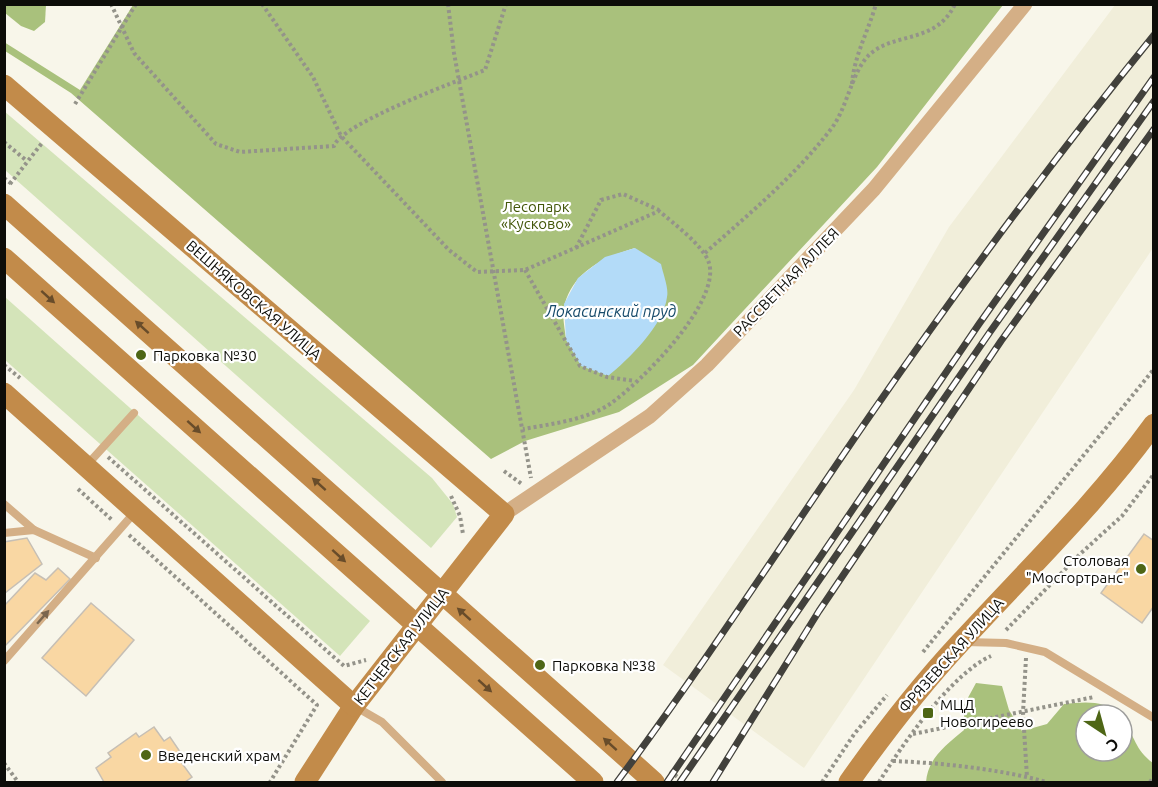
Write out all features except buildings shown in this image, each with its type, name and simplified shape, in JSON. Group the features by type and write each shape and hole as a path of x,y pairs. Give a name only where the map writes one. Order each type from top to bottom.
{"main road":[{"name":"ВЕШНЯКОВСКАЯ УЛИЦА","path":"4,85 504,514"},
{"path":"4,204 654,783"},
{"path":"4,258 593,783"},
{"path":"4,393 354,706"},
{"name":"ФРЯЗЕВСКАЯ УЛИЦА","path":"849,783 900,712 961,642 1110,483 1154,424"},
{"name":"КЕТЧЕРСКАЯ УЛИЦА","path":"305,783 354,706 504,514"}],"street":[{"name":"РАССВЕТНАЯ АЛЛЕЯ","path":"504,514 650,416 707,365 874,189 1025,4"}],"lane":[{"path":"86,466 134,413"},
{"path":"4,504 34,530 96,558"},
{"path":"4,661 136,511"},
{"path":"4,533 34,530"},
{"path":"961,642 1027,646 1045,652 1154,718"},
{"path":"354,706 382,722 442,783"}],"path":[{"path":"111,4 134,53 216,144 240,152 333,146 341,136 369,119 485,70 506,4"},
{"path":"75,104 136,4"},
{"path":"262,4 313,77 341,136 449,250 477,273 525,270 659,211"},
{"path":"448,4 459,80 534,494"},
{"path":"852,88 853,62 869,30 876,4"},
{"path":"705,253 787,179 833,127 867,57 881,47 920,36 949,17 955,4"},
{"path":"4,191 44,140"},
{"path":"4,142 27,161"},
{"path":"523,429 586,415 609,404 635,381 690,322 708,289 710,265 705,253 659,211 623,194 601,200 576,248"},
{"path":"525,270 580,366 607,377 635,381"},
{"path":"4,364 22,380"},
{"path":"915,661 1154,369"},
{"path":"100,450 344,666"},
{"path":"879,783 913,735 966,672 1080,554 1122,516 1154,474"},
{"path":"71,483 317,705 270,783"},
{"path":"1019,653 1035,657"},
{"path":"966,672 978,662 1002,654"},
{"path":"1027,654 1023,680 1027,777"},
{"path":"822,783 855,733 892,688"},
{"path":"913,735 1100,695 1091,689"},
{"path":"893,761 924,762 1027,777 1047,783"},
{"path":"4,763 18,783"},
{"path":"1150,783 1154,776"}],"shaded area":[{"path":"1115,5 1153,5 1153,248 804,768 663,665 854,390 949,227"}],"green space":[{"path":"5,4 46,5 45,22 34,31 21,26 5,13"},
{"name":"Лесопарк «Кусково»","path":"133,5 1003,5 877,167 693,365 619,412 525,441 491,459 71,93 5,51 4,42 80,90","holes":["635,248 566,340 564,307 576,282 593,266"]},
{"path":"4,111 432,478 453,504 457,517 431,548 5,170"},
{"path":"5,297 370,621 340,656 5,360"},
{"path":"976,683 1002,686 1009,710 1022,731 1047,724 1064,704 1074,703 1074,763 1134,763 1134,738 1142,753 1153,763 1153,782 926,782 927,773 934,759 964,730 964,705"}],"water":[{"name":"Локасинский пруд","path":"635,248 661,264 667,285 667,297 659,319 644,341 608,376 581,366 566,340 564,304 578,278 605,257"}],"railway":[{"path":"617,782 713,647 937,320 1008,223 1154,35"},
{"path":"667,782 979,324 1154,77"},
{"path":"680,782 990,332 1154,101"},
{"path":"713,782 819,611 1001,341 1154,129"}],"place":[{"name":"Парковка №30","path":"141,355"},
{"name":"Столовая \"Мосгортранс\"","path":"1141,569"},
{"name":"Парковка №38","path":"540,665"},
{"name":"МЦД Новогиреево","path":"928,713"},
{"name":"Введенский храм","path":"146,755"}]}
